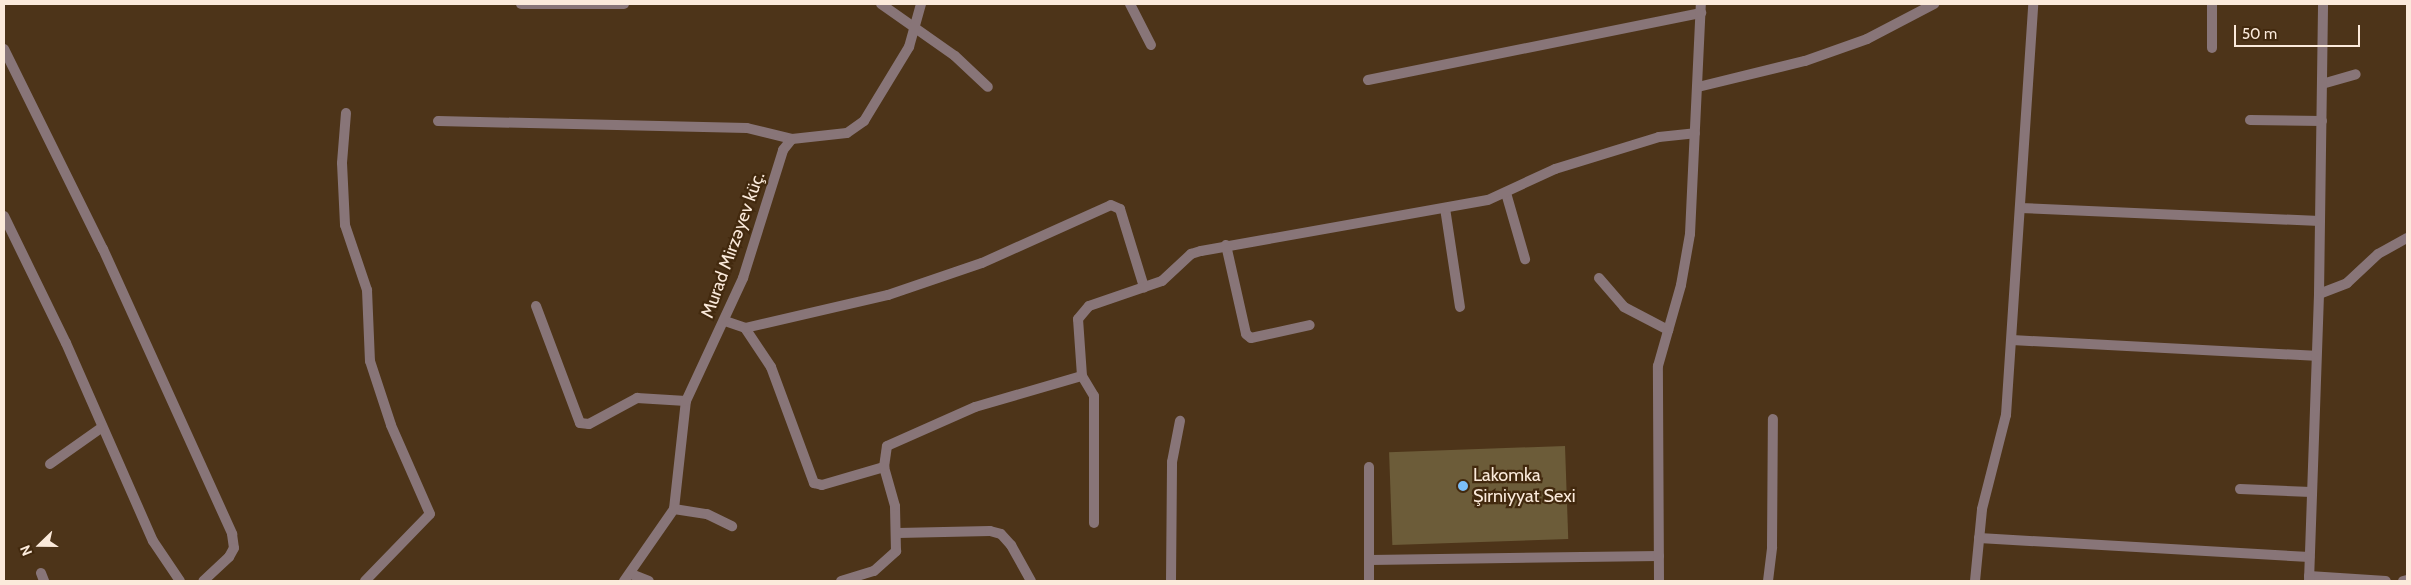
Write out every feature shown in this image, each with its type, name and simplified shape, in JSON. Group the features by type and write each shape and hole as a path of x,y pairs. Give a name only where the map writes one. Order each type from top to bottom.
{"street":[{"path":"521,4 624,4"},
{"path":"881,4 916,26 988,87"},
{"path":"438,121 747,128 792,139 847,133 864,121 909,47 921,4"},
{"path":"1130,4 1151,46"},
{"path":"1698,87 1768,72 1867,39 1934,4"},
{"path":"1975,581 1979,538 1989,479 2006,416 2032,4"},
{"path":"2212,4 2212,48"},
{"path":"2323,4 2319,294 2309,579 2386,581"},
{"path":"1368,80 1701,8 1690,234 1657,386 1659,581"},
{"path":"4,49 103,249 232,534 234,548 229,558 203,581"},
{"path":"2322,84 2356,74"},
{"path":"346,113 342,163 345,225 367,290 370,362 391,426 430,514 365,581"},
{"path":"2250,120 2322,121"},
{"path":"1094,523 1094,396 1082,376 1080,312 1173,274 1191,254 1226,245 1445,208 1506,193 1555,169 1659,137 1694,133"},
{"name":"Murad Mirzəyev küç.","path":"627,577 674,509 686,401 725,321 783,150 792,139"},
{"path":"1506,193 1525,259"},
{"path":"725,321 745,328 888,295 982,263 1111,205 1120,209 1144,287"},
{"path":"1445,208 1460,307"},
{"path":"2020,208 2320,221"},
{"path":"4,216 66,343 101,428 153,541 180,581"},
{"path":"2319,294 2347,284 2378,254 2407,238"},
{"path":"1226,245 1246,334 1251,338 1310,325"},
{"path":"1599,278 1624,307 1668,330"},
{"path":"536,306 580,423 589,424 637,398 686,401"},
{"path":"745,328 772,367 814,483 822,485 884,467"},
{"path":"2012,340 2316,356"},
{"path":"841,581 874,571 888,562 896,551 898,533 884,467 884,454 894,440 975,407 1082,376"},
{"path":"1768,581 1772,548 1774,420"},
{"path":"1171,581 1172,462 1180,421"},
{"path":"50,464 101,428"},
{"path":"1369,467 1369,581"},
{"path":"2240,489 2311,492"},
{"path":"674,509 707,514 732,526"},
{"path":"898,533 990,531 1000,534 1011,545 1031,581"},
{"path":"1979,538 2309,557"},
{"path":"1370,560 1659,556"},
{"path":"627,577 648,581"},
{"path":"2403,581 2407,580"}],"building":[{"path":"1565,446 1568,539 1392,545 1389,452"}],"place":[{"name":"Lakomka Şirniyyat Sexi","path":"1463,486"}]}
